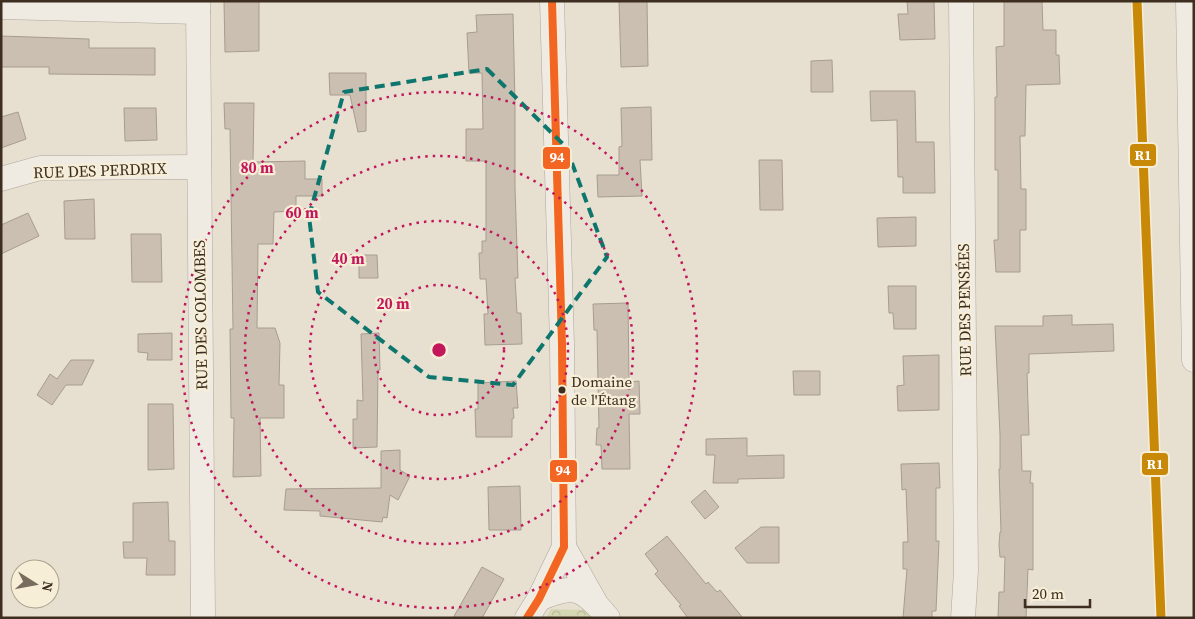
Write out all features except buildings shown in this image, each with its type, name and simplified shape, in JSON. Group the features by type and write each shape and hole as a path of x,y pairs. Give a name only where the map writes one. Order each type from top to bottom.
{"street":[{"path":"533,608 564,547 562,344 552,1"},
{"name":"RUE DES PENSÉES","path":"961,1 966,561 963,618"},
{"path":"1188,1 1194,360"},
{"path":"1,7 198,6"},
{"name":"RUE DES COLOMBES","path":"198,6 203,618"},
{"name":"RUE DES PERDRIX","path":"1,178 40,168 199,167"},
{"path":"564,547 602,610"},
{"path":"533,608 560,590 578,590 602,610"}],"highlighted area":[{"path":"487,69 566,147 607,257 513,385 429,377 318,292 309,216 344,92"}],"green space":[{"path":"551,609 588,610 594,618 546,618"}],"transit line":[{"name":"94","path":"527,618 539,599 564,547 562,344 552,1"},
{"name":"R1","path":"1137,1 1161,618"}],"place":[{"name":"Domaine de l'Étang","path":"562,390"}]}
